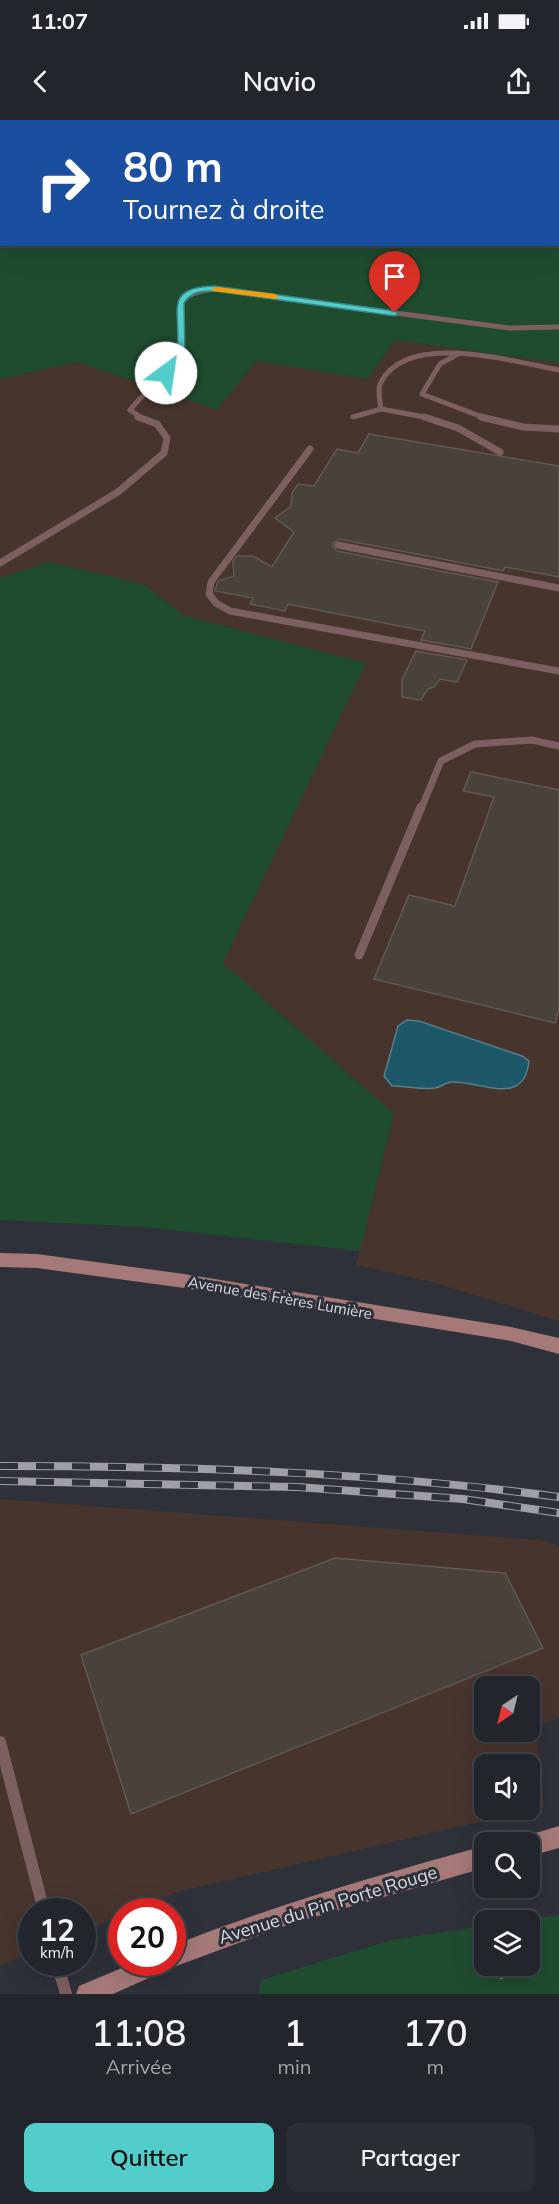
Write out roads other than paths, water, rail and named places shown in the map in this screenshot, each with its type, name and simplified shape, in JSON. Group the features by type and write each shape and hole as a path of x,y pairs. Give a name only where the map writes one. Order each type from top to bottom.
{"street":[{"name":"Avenue des Frères Lumière","path":"0,1260 37,1261 184,1281 511,1334 559,1346"},
{"path":"540,1842 559,1837"},
{"name":"Avenue du Pin Porte Rouge","path":"186,1951 355,1892 474,1860"},
{"path":"87,1994 129,1976"}],"lane":[{"path":"0,563 118,492 164,453 167,438 157,424 136,416 130,410 136,399 175,362 181,352 180,303 185,295 197,289 215,289 485,325 559,327"},
{"path":"381,409 380,384 392,364 411,356 441,352 459,353 559,370"},
{"path":"459,353 440,364 422,394 497,422 540,430 559,429"},
{"path":"353,417 381,409 416,413 459,428 500,452"},
{"path":"310,449 211,582 209,594 216,603 230,611 559,671"},
{"path":"338,545 559,588"},
{"path":"359,955 441,761 475,744 532,741 559,746"},
{"path":"0,1742 41,1898"},
{"path":"61,1976 66,1994"}],"water":[{"path":"407,1020 419,1021 522,1056 529,1061 526,1075 519,1084 501,1089 453,1082 430,1088 392,1086 384,1076 398,1026"}],"railway":[{"path":"0,1466 140,1467 280,1472 489,1488 559,1497"},
{"path":"0,1481 297,1487 463,1499 559,1513"}]}
